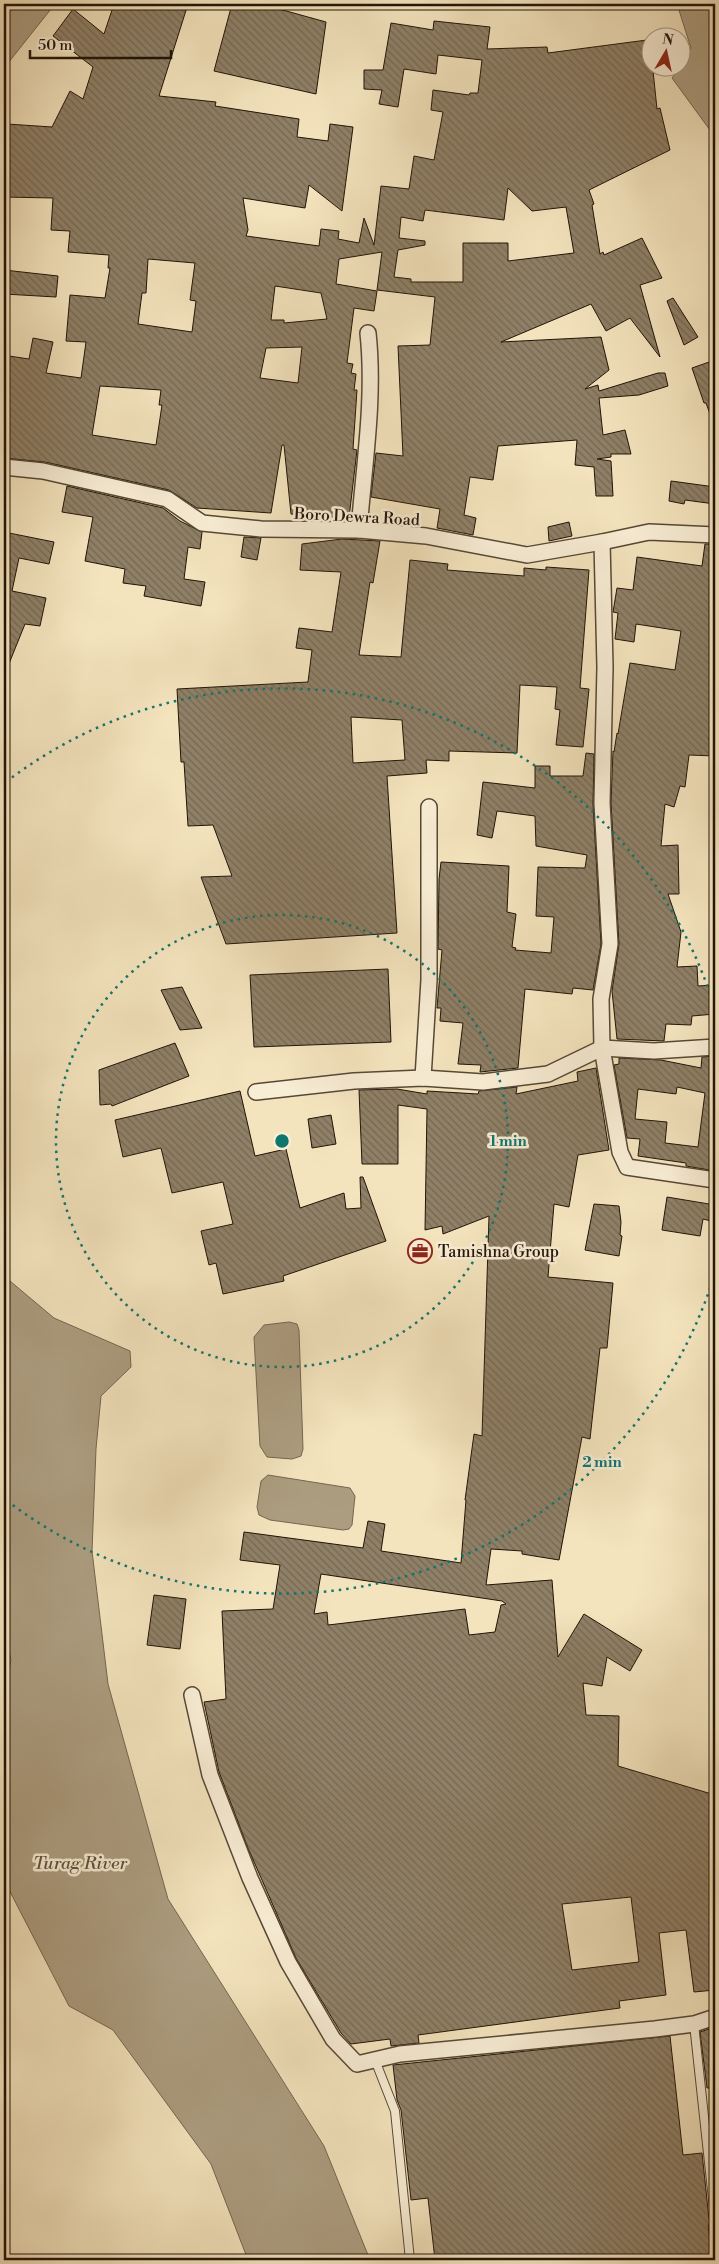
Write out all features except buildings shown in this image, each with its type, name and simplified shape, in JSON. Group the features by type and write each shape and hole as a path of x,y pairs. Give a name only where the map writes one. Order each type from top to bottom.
{"street":[{"path":"359,530 368,415 370,358 368,333"},
{"name":"Boro Dewra Road","path":"4,467 42,472 167,500 202,523 261,529 359,530 426,536 527,555 649,532 715,535"},
{"path":"602,542 605,667 602,803 610,944 600,999 602,1048 620,1152 627,1167 715,1180"},
{"path":"423,1078 429,980 429,807"},
{"path":"256,1092 354,1081 423,1078 483,1082 548,1074 602,1048 654,1051 715,1047"},
{"path":"192,1695 210,1775 250,1878 288,1962 333,2039 357,2064 400,2054 694,2024 715,2018"}],"lane":[{"path":"694,2024 715,2218"},
{"path":"375,2060 396,2111 410,2260"}],"water":[{"path":"4,4 55,4 4,68"},
{"path":"677,4 715,4 715,137 672,78 692,78 692,28 685,28"},
{"name":"Turag River","path":"4,1276 54,1318 130,1351 131,1367 101,1396 96,1449 92,1551 108,1684 168,1899 324,2146 370,2260 248,2260 211,2164 113,2030 69,2006 4,1880 4,1692 11,1660 4,1629"},
{"path":"289,1322 297,1324 299,1330 303,1449 301,1456 292,1459 267,1457 260,1446 254,1337 264,1325"},
{"path":"268,1475 350,1488 355,1496 352,1525 349,1529 343,1530 270,1520 259,1515 257,1507 261,1481"}],"place":[{"name":"Tamishna Group","path":"420,1251"}]}
